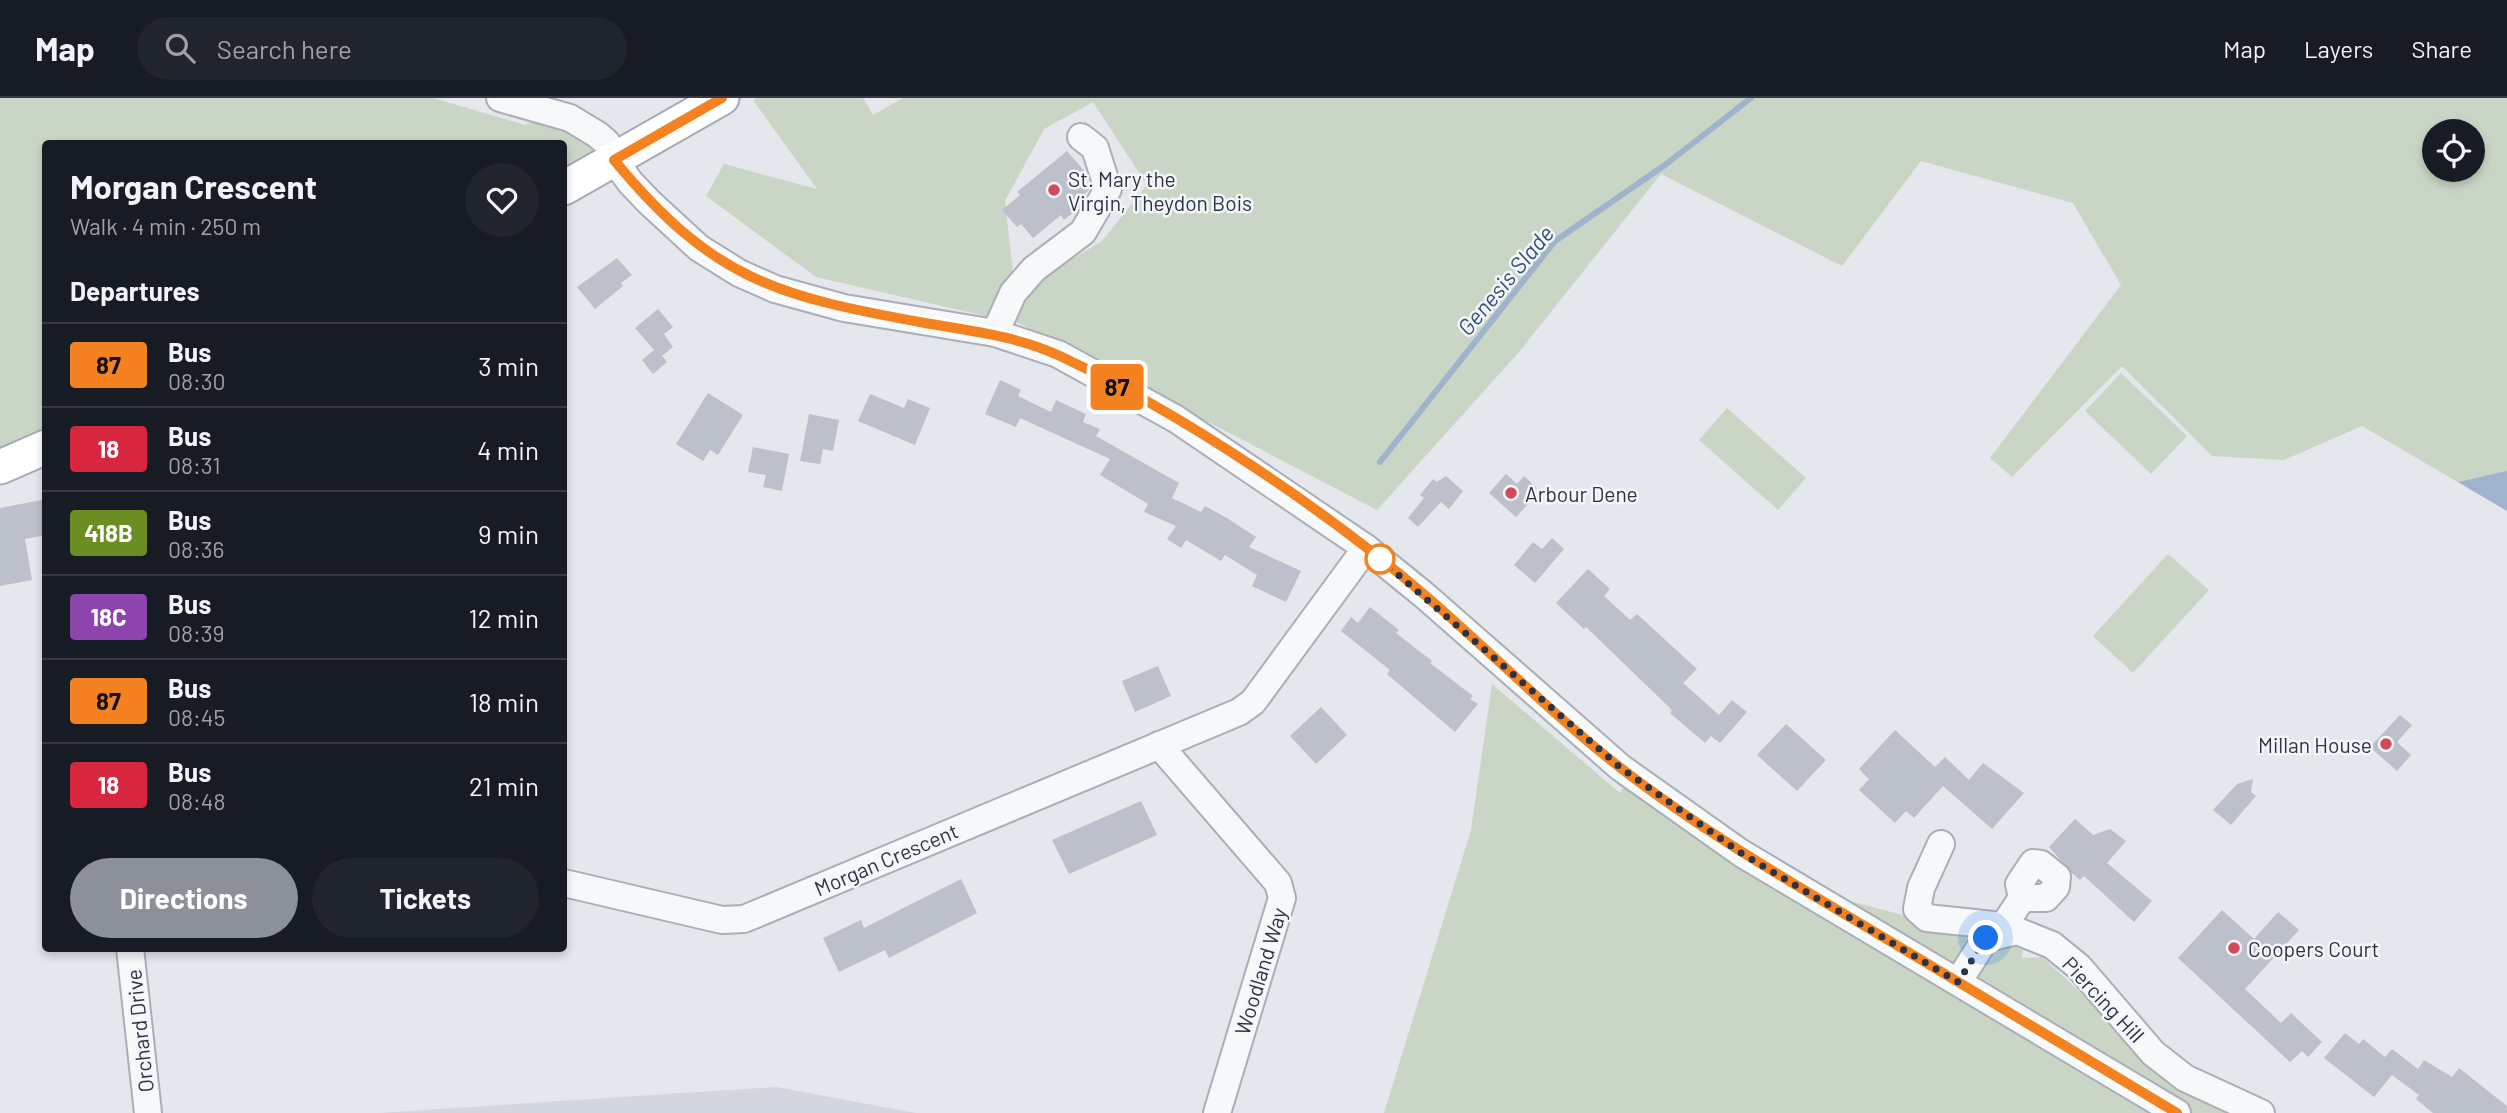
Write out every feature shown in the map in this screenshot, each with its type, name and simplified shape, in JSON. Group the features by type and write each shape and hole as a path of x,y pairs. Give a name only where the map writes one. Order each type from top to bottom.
{"main road":[{"path":"567,186 722,98"},
{"path":"0,467 42,449"}],"street":[{"path":"500,98 570,118 607,143 614,160 630,182 691,241 739,273 775,289 844,309 995,333 1058,354 1175,419 1366,548 1424,595 1621,768 1741,853 2177,1113"},
{"path":"995,333 1013,293 1034,270 1083,232 1108,189 1095,148 1081,137"},
{"name":"Morgan Crescent","path":"567,884 722,920 744,919 1239,712 1253,702 1366,548"},
{"name":"Woodland Way","path":"1159,745 1278,883 1282,898 1217,1113"},
{"name":"Piercing Hill","path":"1941,844 1921,888 1917,909 1927,918 2000,931 2017,931 2052,945 2079,967 2152,1053 2185,1078 2261,1113"},
{"path":"1958,982 1986,938 2000,931 2022,898"},
{"name":"Orchard Drive","path":"130,952 148,1113"}],"shaded area":[{"path":"776,1087 916,1113 379,1113"}],"green space":[{"path":"0,98 433,98 525,125 532,121 575,130 593,148 592,157 567,173 567,140 42,140 42,437 0,456"},
{"path":"863,98 873,115 903,98 2507,98 2507,511 2362,426 2284,460 2212,456 2122,366 2012,477 1990,458 2121,285 2073,203 1921,161 1842,266 1661,174 1519,352 1377,510 1009,318 1035,281 1102,241 1147,185 1093,102 1044,129 1005,201 1013,273 994,318 816,277 706,196 724,164 817,189 753,100"},
{"path":"2121,373 2187,436 2151,474 2085,411"},
{"path":"1727,408 1806,478 1778,510 1699,440"},
{"path":"2168,554 2209,590 2133,673 2093,636"},
{"path":"1492,684 1620,793 1626,783 1843,899 1954,929 2024,933 2022,958 2042,957 2182,1085 2248,1113 1384,1113 1471,830"}],"water":[{"path":"2507,471 2507,511 2458,482"}],"building":[{"name":"St. Mary the Virgin, Theydon Bois","path":"1067,151 1086,173 1082,177 1091,188 1079,199 1082,202 1079,208 1064,220 1061,215 1033,238 1021,224 1017,227 1002,210 1020,195 1017,192"},
{"path":"617,258 632,275 595,309 577,287"},
{"path":"658,309 673,327 664,334 673,347 662,356 667,362 653,374 642,360 654,350 635,328"},
{"path":"1000,380 1021,390 1018,396 1051,412 1056,400 1086,414 1083,422 1100,429 1096,436 1179,483 1172,498 1201,512 1205,506 1227,518 1256,537 1249,547 1301,571 1286,602 1252,586 1257,575 1225,555 1221,561 1186,540 1181,548 1167,539 1176,526 1144,512 1148,504 1100,475 1110,459 1020,418 1016,427 985,414"},
{"path":"708,393 743,415 718,455 710,450 703,461 676,444"},
{"path":"870,394 904,408 908,399 930,408 915,445 858,421"},
{"path":"809,414 839,420 833,451 823,449 820,464 800,461"},
{"path":"753,447 789,454 782,491 763,487 766,475 748,472"},
{"name":"Arbour Dene","path":"1506,474 1517,484 1524,476 1537,488 1528,498 1531,501 1516,517 1489,493"},
{"path":"1446,476 1463,491 1449,509 1441,502 1418,527 1408,518 1424,498 1420,495 1433,479 1437,482"},
{"path":"42,500 42,536 25,539 32,580 0,586 0,508"},
{"path":"1552,538 1564,549 1535,583 1514,565 1533,542 1542,549"},
{"path":"1588,569 1610,589 1604,596 1630,620 1637,614 1697,669 1683,683 1719,715 1732,700 1747,712 1720,743 1711,736 1705,743 1670,713 1672,710 1586,627 1584,629 1556,603"},
{"path":"1370,607 1399,630 1396,633 1432,661 1430,663 1473,696 1470,699 1478,704 1455,732 1387,674 1390,670 1341,631 1351,617 1358,623"},
{"path":"1158,666 1171,696 1135,712 1122,681"},
{"path":"1321,707 1347,735 1316,764 1290,736"},
{"name":"Millan House","path":"2400,715 2412,725 2397,742 2411,755 2397,771 2370,747"},
{"path":"1786,724 1826,760 1797,791 1757,755"},
{"path":"1895,730 1935,767 1945,757 1969,780 1983,763 2024,793 1992,829 1943,786 1914,818 1906,811 1895,823 1859,790 1869,779 1859,769"},
{"path":"2253,779 2251,792 2256,796 2231,825 2213,810 2237,784"},
{"path":"1141,801 1157,835 1069,874 1052,840"},
{"path":"2075,819 2093,835 2110,829 2126,841 2107,863 2152,901 2134,922 2084,876 2080,880 2072,873 2049,847"},
{"path":"961,879 977,913 889,958 885,950 839,972 823,938 861,920 864,928"},
{"name":"Coopers Court","path":"2222,910 2254,939 2278,912 2299,930 2245,989 2281,1023 2291,1013 2322,1042 2308,1057 2302,1051 2290,1062 2178,958"},
{"path":"2345,1033 2359,1044 2363,1039 2385,1057 2392,1049 2418,1069 2424,1060 2452,1077 2459,1068 2507,1106 2507,1113 2433,1113 2416,1099 2419,1095 2392,1075 2374,1097 2324,1058"}],"waterway":[{"name":"Genesis Slade","path":"1380,462 1555,241 1665,165 1751,98"}],"bus line":[{"name":"87","path":"722,98 614,160 649,202 699,248 739,273 775,289 844,309 995,333 1058,354 1175,419 1269,479 1366,548 1424,595 1621,768 1741,853 2177,1113"}],"place":[{"name":"St. Mary the Virgin, Theydon Bois","path":"1054,190"},
{"name":"Arbour Dene","path":"1511,493"},
{"name":"Millan House","path":"2386,744"},
{"name":"Coopers Court","path":"2234,948"}],"route":[{"path":"1380,559 1621,768 1741,853 1958,982 1986,938"}]}
